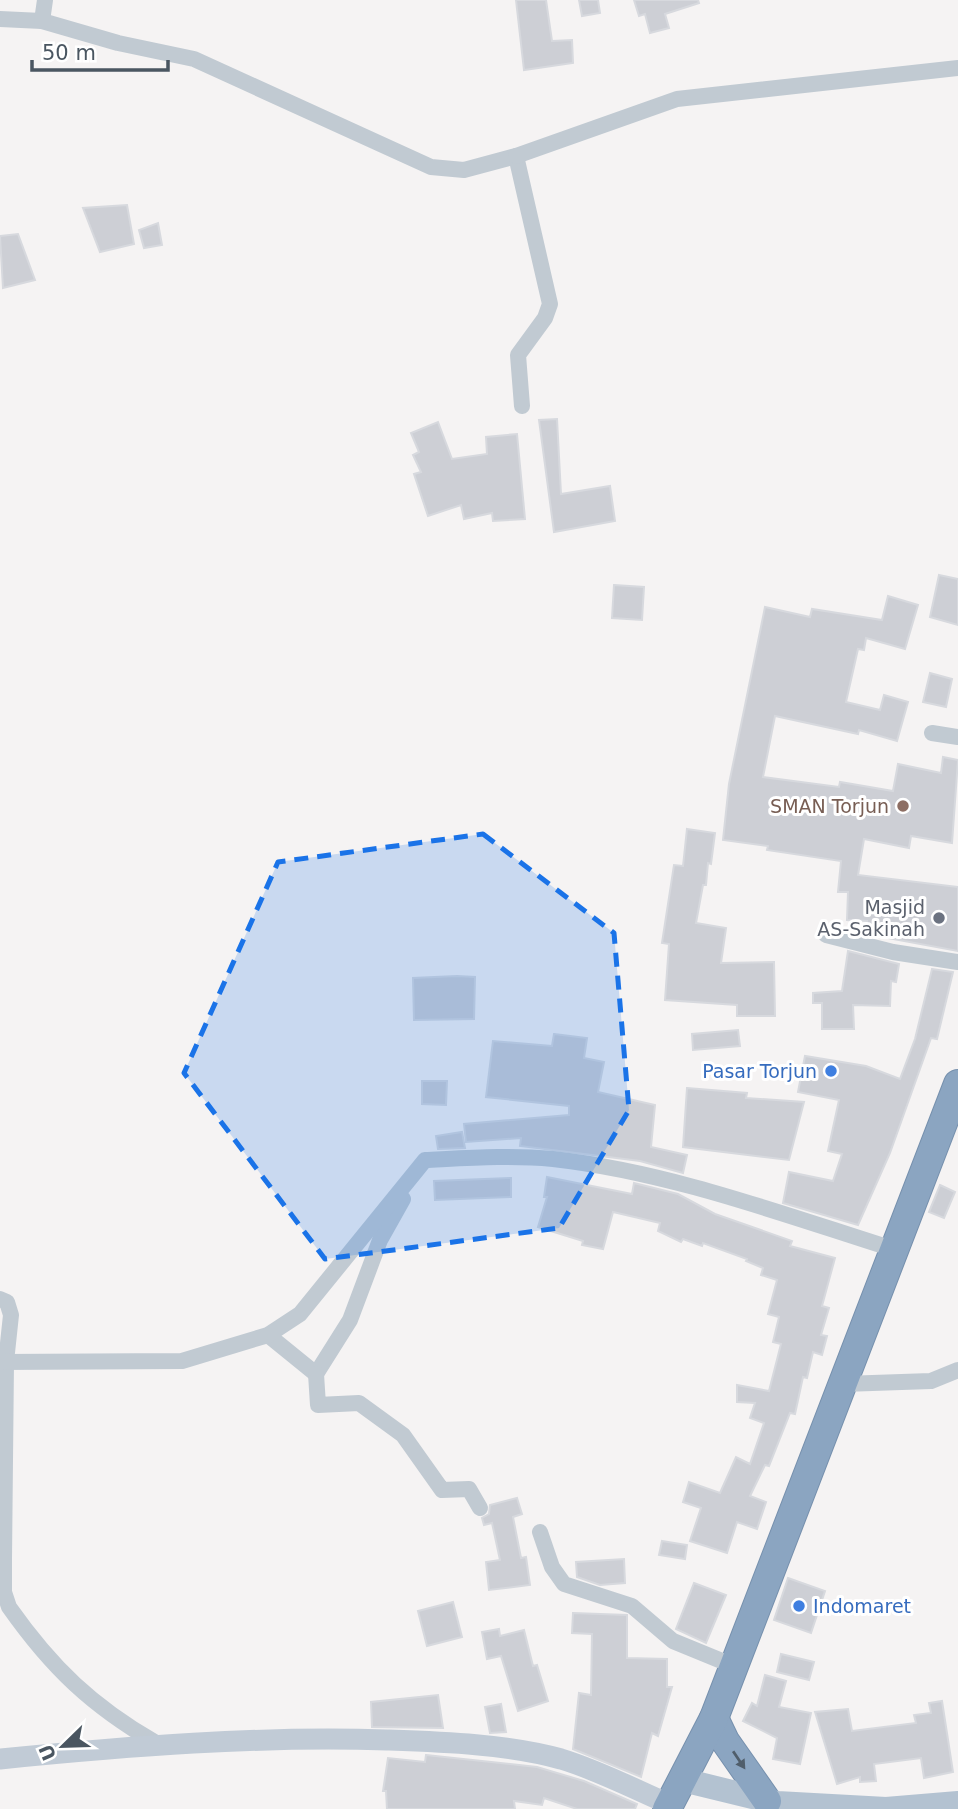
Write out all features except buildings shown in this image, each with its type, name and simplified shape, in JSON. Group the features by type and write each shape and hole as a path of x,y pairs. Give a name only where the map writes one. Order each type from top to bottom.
{"highway":[{"path":"673,1798 714,1718 958,1084"},
{"path":"714,1718 765,1804"}],"main road":[{"path":"673,1798 886,1809 958,1803"}],"street":[{"path":"41,21 45,0"},
{"path":"0,19 41,21 118,43 194,60 431,167 464,170 516,156 677,99 958,68"},
{"path":"516,156 550,304 545,318 518,355 523,406"},
{"path":"932,733 958,737"},
{"path":"826,935 893,952 958,962"},
{"path":"3,1362 182,1361 268,1335 300,1314 425,1160 497,1156 552,1159 604,1167 760,1207 893,1249"},
{"path":"425,1160 380,1240 350,1320 316,1374 318,1405 359,1403 403,1435 442,1490 468,1489 480,1508"},
{"path":"0,1299 7,1302 11,1315 3,1362 4,1592 9,1607 75,1688 115,1719 156,1743"},
{"path":"268,1335 316,1374"},
{"path":"843,1384 931,1381 958,1370"},
{"path":"540,1532 552,1567 564,1584 632,1606 674,1641 734,1665"},
{"path":"0,1759 156,1743 288,1737 428,1741 524,1751 562,1760 673,1798"}],"highlighted area":[{"path":"483,834 614,933 629,1110 559,1228 325,1259 184,1073 278,862"}],"place":[{"name":"SMAN Torjun","path":"903,806"},
{"name":"Masjid AS-Sakinah","path":"939,918"},
{"name":"Pasar Torjun","path":"831,1071"},
{"name":"Indomaret","path":"799,1606"}]}
